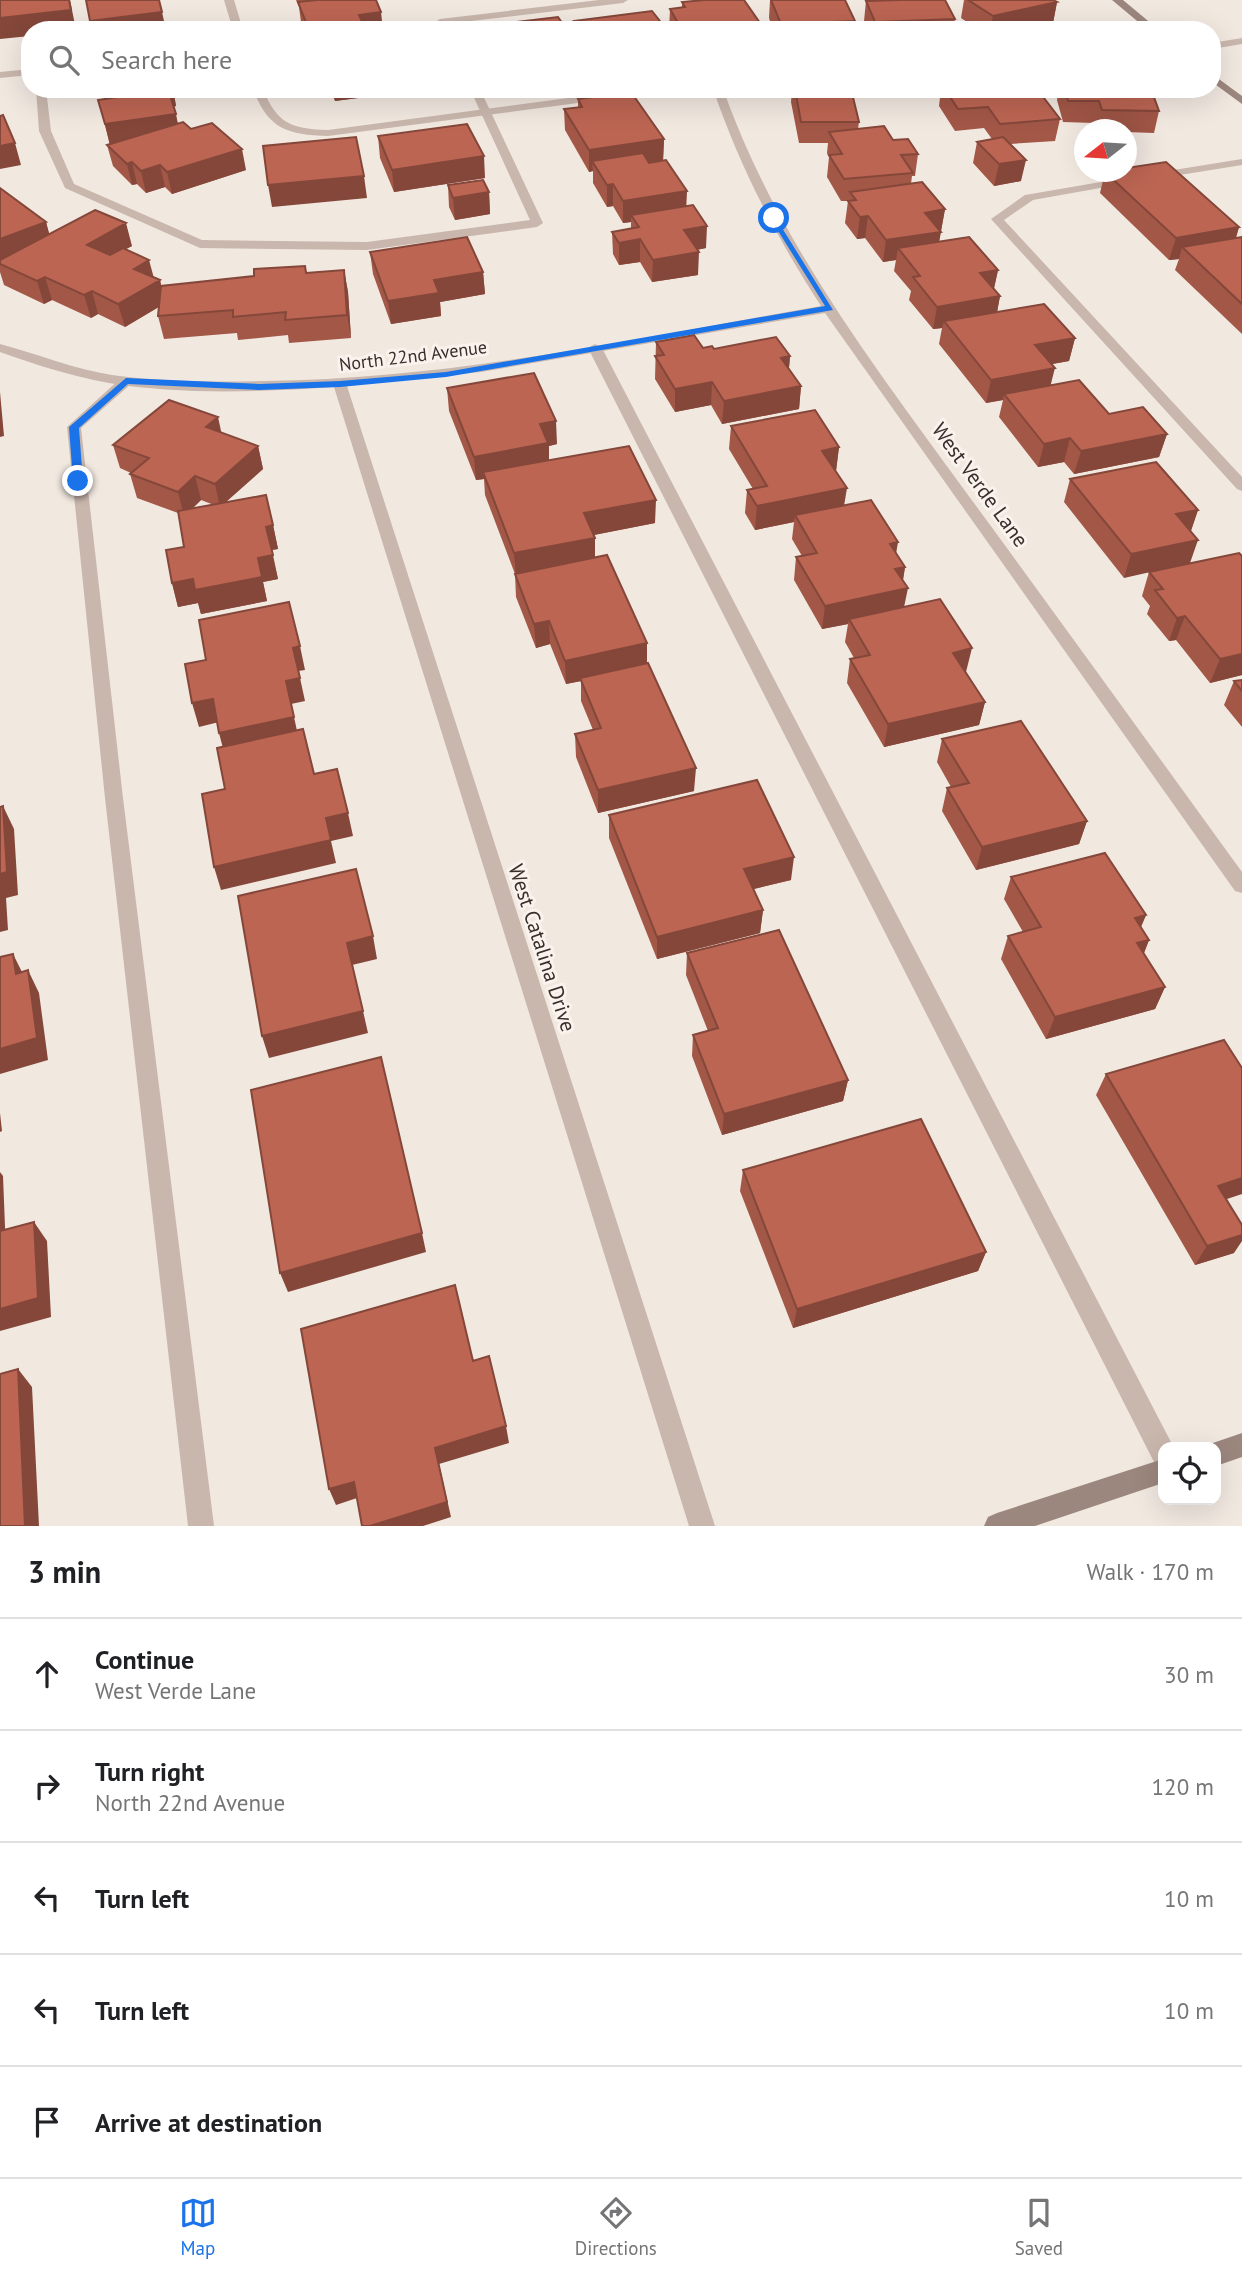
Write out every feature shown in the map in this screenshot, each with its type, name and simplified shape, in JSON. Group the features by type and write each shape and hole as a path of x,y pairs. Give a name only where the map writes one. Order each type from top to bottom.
{"main road":[{"path":"1117,0 1143,21"},
{"path":"1221,84 1242,101"},
{"path":"1221,1452 1242,1445"},
{"path":"998,1526 1158,1473"}],"street":[{"path":"229,0 235,21"},
{"path":"448,21 624,0"},
{"path":"1221,44 1242,41"},
{"path":"0,75 21,73"},
{"path":"42,98 45,131 69,186 200,244 367,246 537,223 480,98"},
{"path":"261,98 263,106 276,123 294,130 343,133 596,98"},
{"name":"West Verde Lane","path":"722,98 768,206 830,308 1242,886"},
{"path":"1242,162 1029,197 997,219 1242,486"},
{"name":"North 22nd Avenue","path":"0,348 51,365 126,381 259,387 340,384 446,374 830,308"},
{"path":"595,348 1158,1443"},
{"path":"126,381 74,427 114,798 201,1526"},
{"name":"West Catalina Drive","path":"340,384 702,1526"}],"building":[{"path":"0,0 69,0 71,10 0,18"},
{"path":"86,0 159,0 162,12 90,21"},
{"path":"376,0 381,12 359,15 362,21 305,21 298,2"},
{"path":"744,0 759,21 677,21 670,9 685,7 682,2"},
{"path":"771,0 845,0 855,21 780,21"},
{"path":"945,0 955,19 875,21 866,1"},
{"path":"968,0 1053,0 1057,2 993,16"},
{"path":"652,11 660,21 574,21"},
{"path":"558,17 561,21 524,21"},
{"path":"171,98 176,114 105,124 98,100"},
{"path":"635,98 664,139 589,150 564,109 582,107 578,99"},
{"path":"797,98 853,98 859,122 801,122"},
{"path":"951,98 1044,98 1060,119 1000,124 988,107 958,109"},
{"path":"1067,98 1154,98 1159,111 1102,110 1099,101 1068,101"},
{"path":"3,115 15,143 0,146 0,116"},
{"path":"183,122 191,129 212,123 242,149 167,172 160,165 141,171 132,162 127,164 107,145"},
{"path":"467,124 484,156 392,170 378,136"},
{"path":"884,126 893,140 908,139 918,154 901,155 913,173 844,179 829,155 842,154 829,132"},
{"path":"356,137 364,176 268,185 263,146"},
{"path":"1003,137 1026,160 999,164 977,142"},
{"path":"643,153 649,163 666,160 687,191 623,201 613,184 607,185 592,161"},
{"path":"1166,162 1239,227 1176,238 1116,182 1137,182 1137,166"},
{"path":"483,180 489,192 453,198 448,185"},
{"path":"922,182 945,209 925,213 941,232 886,240 868,216 860,217 848,201 856,200 850,192"},
{"path":"0,188 46,222 0,239"},
{"path":"693,205 707,226 684,230 699,252 653,260 640,239 619,243 612,232 639,227 631,215"},
{"path":"95,210 126,223 87,245 110,255 123,248 149,260 134,269 160,280 118,304 92,291 84,295 45,277 37,281 0,264 0,260"},
{"path":"467,237 483,272 434,280 439,293 388,301 370,252"},
{"path":"969,237 998,270 980,273 1000,296 937,307 913,277 920,276 898,248"},
{"path":"1242,237 1242,304 1182,247"},
{"path":"305,266 306,273 344,270 347,315 285,320 286,312 233,317 233,310 158,316 161,286 254,276 254,269"},
{"path":"1044,304 1075,338 1035,345 1055,368 991,380 944,321"},
{"path":"694,335 703,348 712,346 714,349 776,337 790,356 781,358 801,386 724,401 712,382 675,389 655,356 664,355 656,342"},
{"path":"534,373 556,421 540,424 548,443 474,457 447,388"},
{"path":"1079,380 1109,414 1143,407 1167,434 1081,451 1070,438 1044,444 1004,394"},
{"path":"169,400 218,417 206,427 258,446 215,484 195,476 178,492 130,474 149,458 113,445"},
{"path":"815,410 839,447 822,451 847,488 757,506 747,490 767,486 731,426"},
{"path":"629,446 656,500 584,513 595,538 514,553 483,472"},
{"path":"1156,462 1198,510 1176,514 1198,540 1131,554 1070,479"},
{"path":"266,495 273,525 266,527 273,555 258,558 262,577 195,590 193,579 172,583 166,550 184,547 178,511"},
{"path":"871,500 898,542 890,544 905,567 895,569 908,588 825,606 796,557 817,553 795,515"},
{"path":"1239,553 1242,556 1242,654 1220,659 1185,616 1177,618 1155,590 1163,589 1149,572"},
{"path":"607,555 647,643 565,661 549,621 534,624 515,574"},
{"path":"940,599 972,648 953,653 985,702 888,724 850,659 870,655 849,619"},
{"path":"289,602 300,646 293,648 300,678 286,681 294,717 219,733 213,699 192,703 185,664 206,660 199,620"},
{"path":"648,663 696,768 598,790 575,734 601,728 580,678"},
{"path":"1242,680 1242,691 1234,681"},
{"path":"1021,721 1087,821 982,847 947,788 969,783 942,739"},
{"path":"303,729 314,774 337,769 348,813 326,818 331,840 214,867 202,794 225,789 217,748"},
{"path":"757,780 794,857 744,869 763,910 657,937 609,815"},
{"path":"3,806 7,872 0,874 0,807"},
{"path":"1105,853 1146,915 1135,918 1149,940 1137,943 1165,987 1055,1017 1008,936 1041,927 1011,877"},
{"path":"356,869 373,936 347,943 363,1011 262,1036 238,896"},
{"path":"779,930 848,1080 724,1114 693,1035 718,1028 687,953"},
{"path":"13,954 16,974 28,970 37,1038 0,1049 0,957"},
{"path":"1224,1040 1242,1068 1242,1178 1218,1186 1242,1225 1242,1235 1207,1246 1106,1074"},
{"path":"381,1057 422,1233 280,1273 251,1090"},
{"path":"921,1119 986,1252 797,1309 743,1170"},
{"path":"34,1222 38,1298 0,1309 0,1231"},
{"path":"455,1285 473,1361 489,1356 506,1426 435,1448 447,1502 370,1526 362,1526 354,1482 329,1489 301,1329"},
{"path":"18,1369 25,1526 0,1526 0,1374"}],"route":[{"path":"78,481 74,427 126,381 259,387 340,384 446,374 830,308 774,218"}]}
